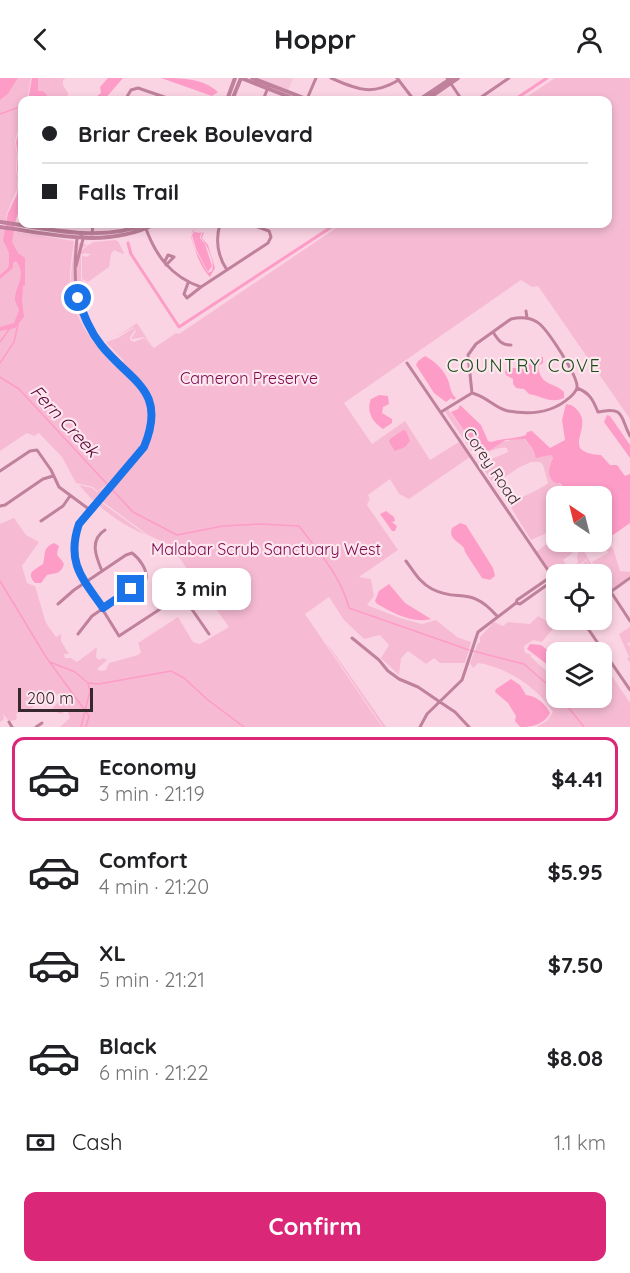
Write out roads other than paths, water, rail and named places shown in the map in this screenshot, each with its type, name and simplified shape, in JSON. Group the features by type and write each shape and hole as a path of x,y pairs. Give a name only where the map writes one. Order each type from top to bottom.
{"street":[{"path":"228,96 235,78"},
{"path":"234,96 241,78 295,96"},
{"path":"252,78 288,96"},
{"path":"309,96 316,78"},
{"path":"331,78 366,91 385,88 398,79 411,96"},
{"path":"426,96 450,80 458,78"},
{"path":"483,96 509,78"},
{"path":"431,96 450,80"},
{"path":"450,80 460,96"},
{"path":"127,96 131,90 138,87 158,96"},
{"path":"265,96 268,87"},
{"path":"0,225 18,227"},
{"path":"42,228 92,234 122,232 135,228"},
{"path":"42,228 83,238 115,237 138,228"},
{"path":"92,234 93,228"},
{"path":"146,228 153,248 174,274 201,288"},
{"path":"219,228 217,247 220,260 227,270"},
{"path":"188,283 184,294 187,298 268,243 271,237 268,231 260,228"},
{"path":"75,270 83,238 80,233"},
{"path":"80,233 77,237 75,270 77,293 86,322 102,347 142,386 150,405 150,432 144,447 79,524 73,548 78,570 119,636 180,596 186,600 209,634"},
{"path":"526,311 527,318"},
{"path":"441,412 472,393 480,395 506,411 533,413 547,411 564,402 577,388 572,368 539,323 527,318 511,319 466,354 472,393"},
{"path":"493,332 499,341 505,345 511,345"},
{"name":"Corey Road","path":"407,363 546,567"},
{"path":"577,388 586,392 593,400 598,412 611,409 618,412 625,420 630,436"},
{"path":"0,471 35,450 59,487 90,510"},
{"path":"0,506 5,505 43,479 53,476"},
{"path":"41,521 63,506 70,496"},
{"path":"102,571 94,549 98,536 105,530"},
{"path":"58,604 102,571 132,553 135,555 148,576 92,616 78,634"},
{"path":"406,561 418,578 430,588 443,593 476,598 497,616"},
{"path":"612,591 630,578"},
{"path":"420,727 428,714 462,680 478,632 517,600 546,584"},
{"path":"612,595 630,621"},
{"path":"589,630 630,690"},
{"path":"352,638 379,660 388,671 399,679 418,687 455,712 469,727"},
{"path":"9,722 12,727"},
{"path":"36,727 42,723"}],"waterway":[{"path":"520,96 547,78"},
{"path":"0,114 18,107"},
{"path":"128,243 131,254 179,327 330,228"},
{"name":"Fern Creek","path":"0,363 14,342 18,324"},
{"path":"0,342 10,328"},
{"name":"Fern Creek","path":"0,377 19,389 133,512 177,535 223,526 259,524 299,526 335,575 349,608 469,650"},
{"path":"0,581 46,657 89,716 86,727"},
{"name":"Fern Creek","path":"473,651 524,664 546,683"},
{"path":"50,662 75,672 88,683 99,684 171,671 184,678 208,700 244,727"},
{"path":"81,727 90,691 88,684"},
{"name":"Fern Creek","path":"569,708 584,727"}],"district":[{"name":"COUNTRY COVE","path":"524,365"}],"park label":[{"name":"Cameron Preserve","path":"249,378"},
{"name":"Malabar Scrub Sanctuary West","path":"266,549"}]}
